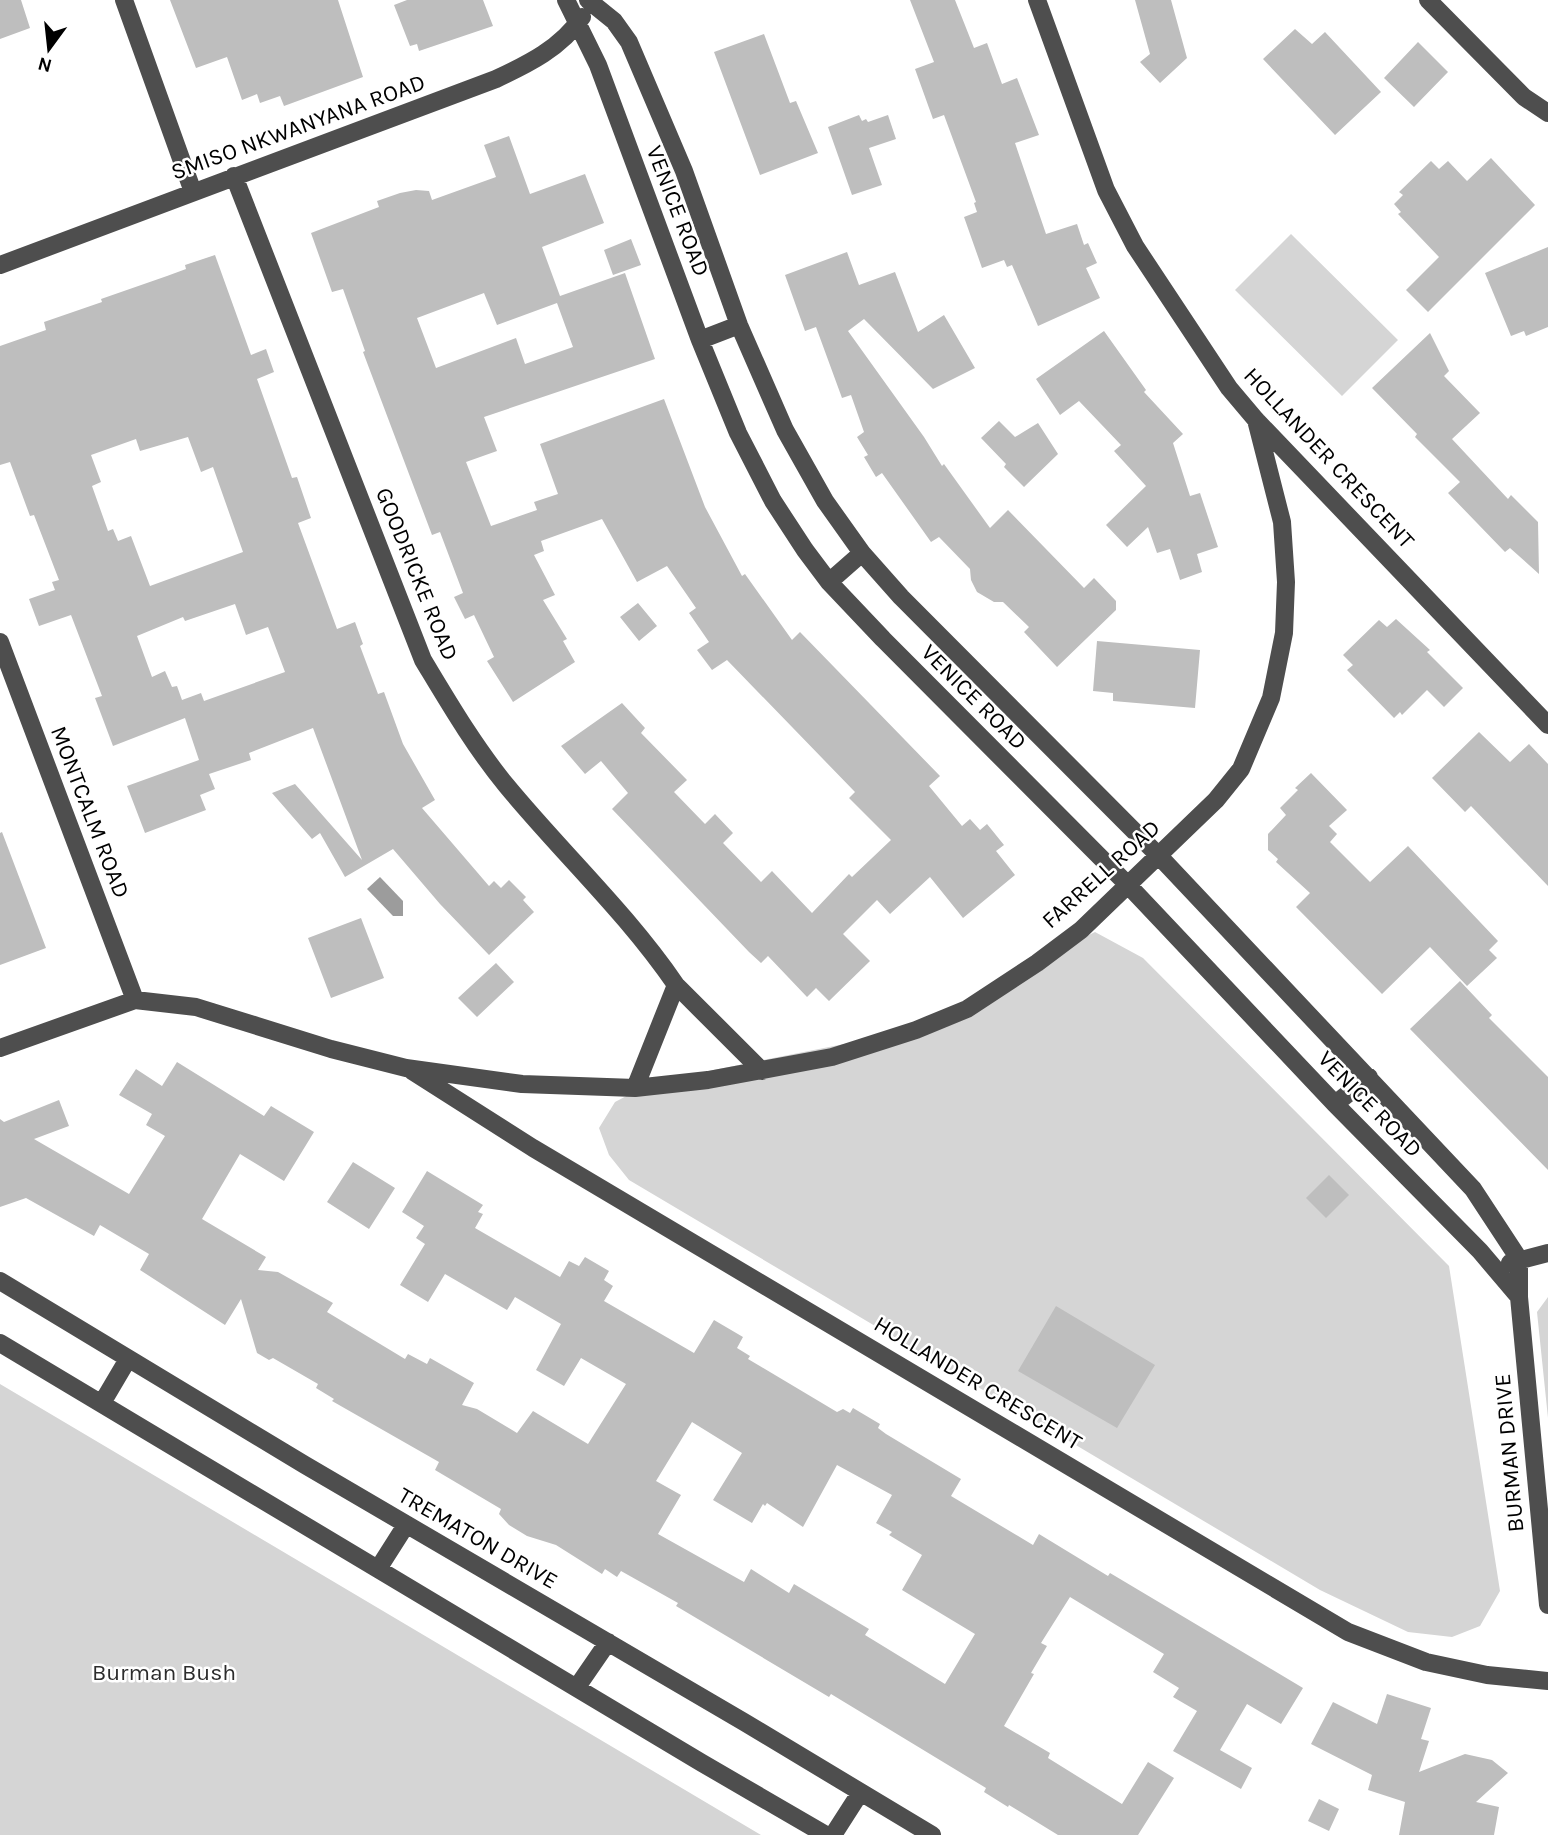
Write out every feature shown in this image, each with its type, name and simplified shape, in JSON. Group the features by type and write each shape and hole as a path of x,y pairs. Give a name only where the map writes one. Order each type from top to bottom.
{"street":[{"path":"124,0 193,192"},
{"name":"VENICE ROAD","path":"566,0 598,65 738,433 773,501 805,550 829,582 883,639 1128,885 1335,1104 1497,1269"},
{"name":"HOLLANDER CRESCENT","path":"1037,0 1106,190 1135,246 1229,388 1256,420 1548,725"},
{"path":"1429,0 1524,97 1548,113"},
{"name":"SMISO NKWANYANA ROAD","path":"0,265 496,79 553,48 577,24 591,1"},
{"name":"VENICE ROAD","path":"591,1 614,21 629,42 684,171 739,325 785,430 825,501 862,554 901,597 1159,856 1369,1077 1473,1189 1519,1259"},
{"name":"GOODRICKE ROAD","path":"234,176 423,660 466,732 507,785 633,926 676,985 762,1071"},
{"path":"701,340 739,325"},
{"name":"FARRELL ROAD","path":"635,1088 708,1080 832,1057 916,1030 967,1009 1081,930 1216,800 1241,769 1272,698 1284,633 1286,582 1282,522 1256,420"},
{"path":"829,582 862,554"},
{"name":"MONTCALM ROAD","path":"0,642 135,1000"},
{"path":"635,1088 676,985"},
{"name":"HOLLANDER CRESCENT","path":"0,1048 135,1000 196,1007 331,1049 407,1068 523,1084 635,1088"},
{"name":"HOLLANDER CRESCENT","path":"407,1068 533,1149 1348,1632 1426,1662 1486,1675 1548,1681"},
{"path":"1335,1104 1369,1077"},
{"path":"1519,1297 1497,1269 1519,1259 1548,1253"},
{"name":"BURMAN DRIVE","path":"1519,1259 1519,1297 1548,1605"},
{"name":"TREMATON DRIVE","path":"0,1281 406,1525 932,1835"},
{"path":"0,1343 826,1835"},
{"path":"102,1404 128,1359"},
{"path":"378,1569 406,1525"},
{"path":"577,1687 608,1642"},
{"path":"833,1835 860,1793"}],"green space":[{"path":"1291,234 1398,340 1342,396 1235,290"},
{"path":"1095,932 1143,958 1449,1266 1500,1591 1480,1626 1452,1637 1408,1632 1320,1590 629,1180 609,1155 599,1128 615,1102 653,1082 920,1029 1045,956"},
{"path":"1548,1297 1548,1418 1537,1312"},
{"name":"Burman Bush","path":"0,1384 761,1835 0,1835"}],"shaded area":[{"path":"380,877 403,901 403,916 393,916 367,889"}],"building":[{"path":"0,0 21,0 30,28 0,39"},
{"path":"170,0 338,0 363,77 284,106 280,96 260,103 257,94 242,100 227,57 196,68"},
{"path":"407,0 483,0 493,26 419,51 417,44 410,46 394,5"},
{"path":"910,0 955,0 974,48 987,43 1002,84 1017,78 1039,135 1015,143 1046,234 1077,224 1084,245 1088,243 1097,263 1086,268 1100,298 1038,326 1012,265 1007,267 1004,260 982,268 964,217 977,212 976,202 944,115 933,119 915,69 934,62"},
{"path":"1135,0 1171,0 1187,58 1160,83 1140,62 1150,54"},
{"path":"1295,29 1312,44 1325,32 1381,92 1335,135 1263,59"},
{"path":"764,34 790,103 796,101 818,153 760,175 714,52"},
{"path":"1418,42 1448,72 1414,107 1384,78"},
{"path":"859,115 862,121 866,119 868,122 888,115 896,139 869,148 882,185 852,195 828,127"},
{"path":"509,136 530,194 585,174 604,223 542,247 560,296 625,273 655,359 484,417 497,451 466,462 491,526 537,510 534,502 558,494 540,444 664,399 705,507 742,576 745,574 792,640 800,632 940,776 929,786 962,826 970,819 980,830 987,824 1004,845 996,851 1015,875 963,918 930,877 890,914 877,900 843,934 870,961 829,1001 816,988 807,997 768,956 761,963 749,952 612,809 628,793 601,761 585,774 561,746 622,703 645,728 641,733 687,780 674,792 705,824 715,814 733,833 723,843 761,882 772,871 812,913 849,874 852,877 891,840 849,798 855,792 727,660 712,670 697,650 709,642 689,613 696,608 667,566 637,582 602,519 541,541 544,551 534,555 555,595 543,600 567,639 563,641 575,662 513,702 487,661 494,657 474,615 465,619 454,597 463,593 440,532 432,535 363,352 365,351 343,289 332,292 311,233 379,207 377,201 400,193 429,191 432,200 496,177 484,145","holes":["484,293 497,325 557,303 573,347 525,364 516,338 436,368 417,318"]},
{"path":"1491,158 1535,205 1428,312 1406,290 1439,257 1398,214 1401,212 1394,204 1403,195 1399,192 1431,161 1439,169 1448,161 1467,181"},
{"path":"631,239 641,265 613,275 604,250"},
{"path":"1548,247 1548,327 1526,336 1524,331 1511,336 1485,273"},
{"path":"847,252 859,285 895,272 918,332 944,315 975,368 933,389 864,319 848,331 942,466 944,464 990,528 1008,510 1084,588 1094,578 1116,601 1116,610 1057,667 1024,632 1029,627 1003,602 994,602 977,592 971,580 970,569 939,537 931,542 882,473 876,477 864,457 868,455 857,437 864,432 851,395 842,398 816,327 805,331 785,275"},
{"path":"215,255 251,355 266,349 274,372 257,379 292,478 297,477 311,518 298,523 337,629 355,622 363,644 360,646 378,694 384,692 403,744 435,800 422,808 489,886 494,881 501,888 509,880 526,897 523,900 534,912 489,955 393,849 345,877 320,833 312,839 272,793 295,784 362,860 313,728 249,753 251,760 209,774 215,789 200,795 206,810 145,833 127,786 199,760 185,718 113,746 95,698 102,696 71,615 39,626 29,599 55,590 52,582 59,580 34,515 30,516 10,462 0,465 0,346 46,330 44,322 186,269 185,265","holes":["188,437 201,472 213,467 243,552 150,586 131,536 118,541 113,529 108,531 92,486 101,482 91,455 136,439 140,451","235,604 246,635 268,627 285,672 204,701 201,693 182,700 177,686 172,687 165,671 152,677 137,636 183,617 185,621"]},
{"path":"1104,331 1146,390 1144,392 1183,434 1173,443 1190,496 1200,493 1218,547 1197,554 1202,572 1180,580 1170,549 1157,553 1148,527 1127,547 1106,525 1146,486 1114,451 1121,445 1079,401 1060,415 1036,379"},
{"path":"1430,333 1449,371 1444,376 1480,413 1452,439 1508,499 1511,495 1538,522 1539,574 1510,548 1505,552 1448,493 1460,482 1372,388"},
{"path":"999,421 1015,437 1038,423 1058,454 1024,487 981,438"},
{"path":"638,603 657,626 639,641 620,617"},
{"path":"1396,619 1430,650 1427,652 1463,688 1444,707 1427,690 1402,715 1400,712 1394,718 1347,670 1353,665 1343,655 1379,620 1387,627"},
{"path":"1097,641 1200,650 1195,708 1113,701 1113,693 1093,691"},
{"path":"1479,732 1510,762 1529,744 1548,764 1548,886 1471,806 1465,812 1432,778"},
{"path":"1311,773 1347,810 1329,826 1337,834 1330,842 1370,882 1408,846 1498,941 1489,950 1497,958 1467,986 1430,947 1382,994 1296,907 1310,893 1276,862 1278,859 1268,850 1268,834 1286,815 1280,808"},
{"path":"2,832 46,948 0,965 0,833"},
{"path":"361,918 384,978 331,998 308,938"},
{"path":"496,963 514,982 477,1017 458,998"},
{"path":"1460,981 1492,1015 1489,1018 1548,1077 1548,1170 1410,1029"},
{"path":"177,1062 264,1116 271,1106 314,1132 284,1181 240,1154 202,1219 266,1257 258,1270 278,1272 333,1303 327,1312 405,1359 408,1354 427,1364 430,1358 474,1383 462,1405 477,1409 517,1433 533,1411 588,1444 626,1384 581,1358 564,1386 536,1370 561,1324 515,1297 507,1310 445,1274 428,1302 400,1285 425,1244 416,1238 424,1226 402,1212 427,1171 483,1205 478,1212 483,1214 475,1228 560,1277 569,1261 579,1266 585,1257 609,1271 604,1280 613,1286 604,1301 694,1353 714,1320 743,1337 737,1348 750,1356 748,1359 837,1412 843,1409 850,1413 853,1408 880,1424 878,1428 886,1434 961,1479 951,1496 1033,1545 1039,1534 1303,1688 1281,1724 1247,1704 1220,1750 1252,1768 1241,1789 1173,1751 1197,1711 1173,1697 1179,1688 1153,1672 1164,1654 1070,1597 1041,1643 1047,1646 1004,1726 1050,1753 1048,1758 1122,1804 1148,1762 1174,1778 1138,1835 1058,1835 1009,1805 1008,1807 984,1792 986,1788 831,1694 829,1697 676,1606 678,1603 621,1571 617,1577 605,1569 602,1574 556,1545 527,1536 509,1525 499,1514 501,1509 435,1470 439,1462 332,1401 334,1399 316,1388 318,1384 273,1358 269,1360 257,1353 241,1299 225,1325 140,1270 149,1254 100,1225 94,1236 26,1198 0,1207 0,1119 4,1122 59,1100 69,1126 34,1139 129,1194 165,1136 146,1125 152,1114 119,1095 136,1069 162,1086","holes":["692,1422 742,1453 713,1500 752,1523 763,1504 765,1506 767,1503 803,1527 837,1465 892,1495 876,1523 892,1532 889,1535 922,1555 902,1590 975,1634 945,1684 865,1635 869,1629 794,1584 789,1593 751,1569 744,1582 658,1534 681,1495 656,1481"]},
{"path":"353,1162 395,1188 369,1229 327,1202"},
{"path":"1329,1175 1349,1195 1326,1218 1306,1198"},
{"path":"1056,1306 1155,1365 1117,1428 1018,1371"},
{"path":"1387,1694 1431,1708 1421,1739 1429,1741 1419,1772 1465,1754 1492,1760 1508,1773 1476,1802 1499,1807 1494,1835 1399,1835 1405,1802 1368,1790 1372,1775 1311,1744 1333,1702 1377,1724"},
{"path":"1319,1799 1339,1809 1329,1831 1308,1821"}]}
